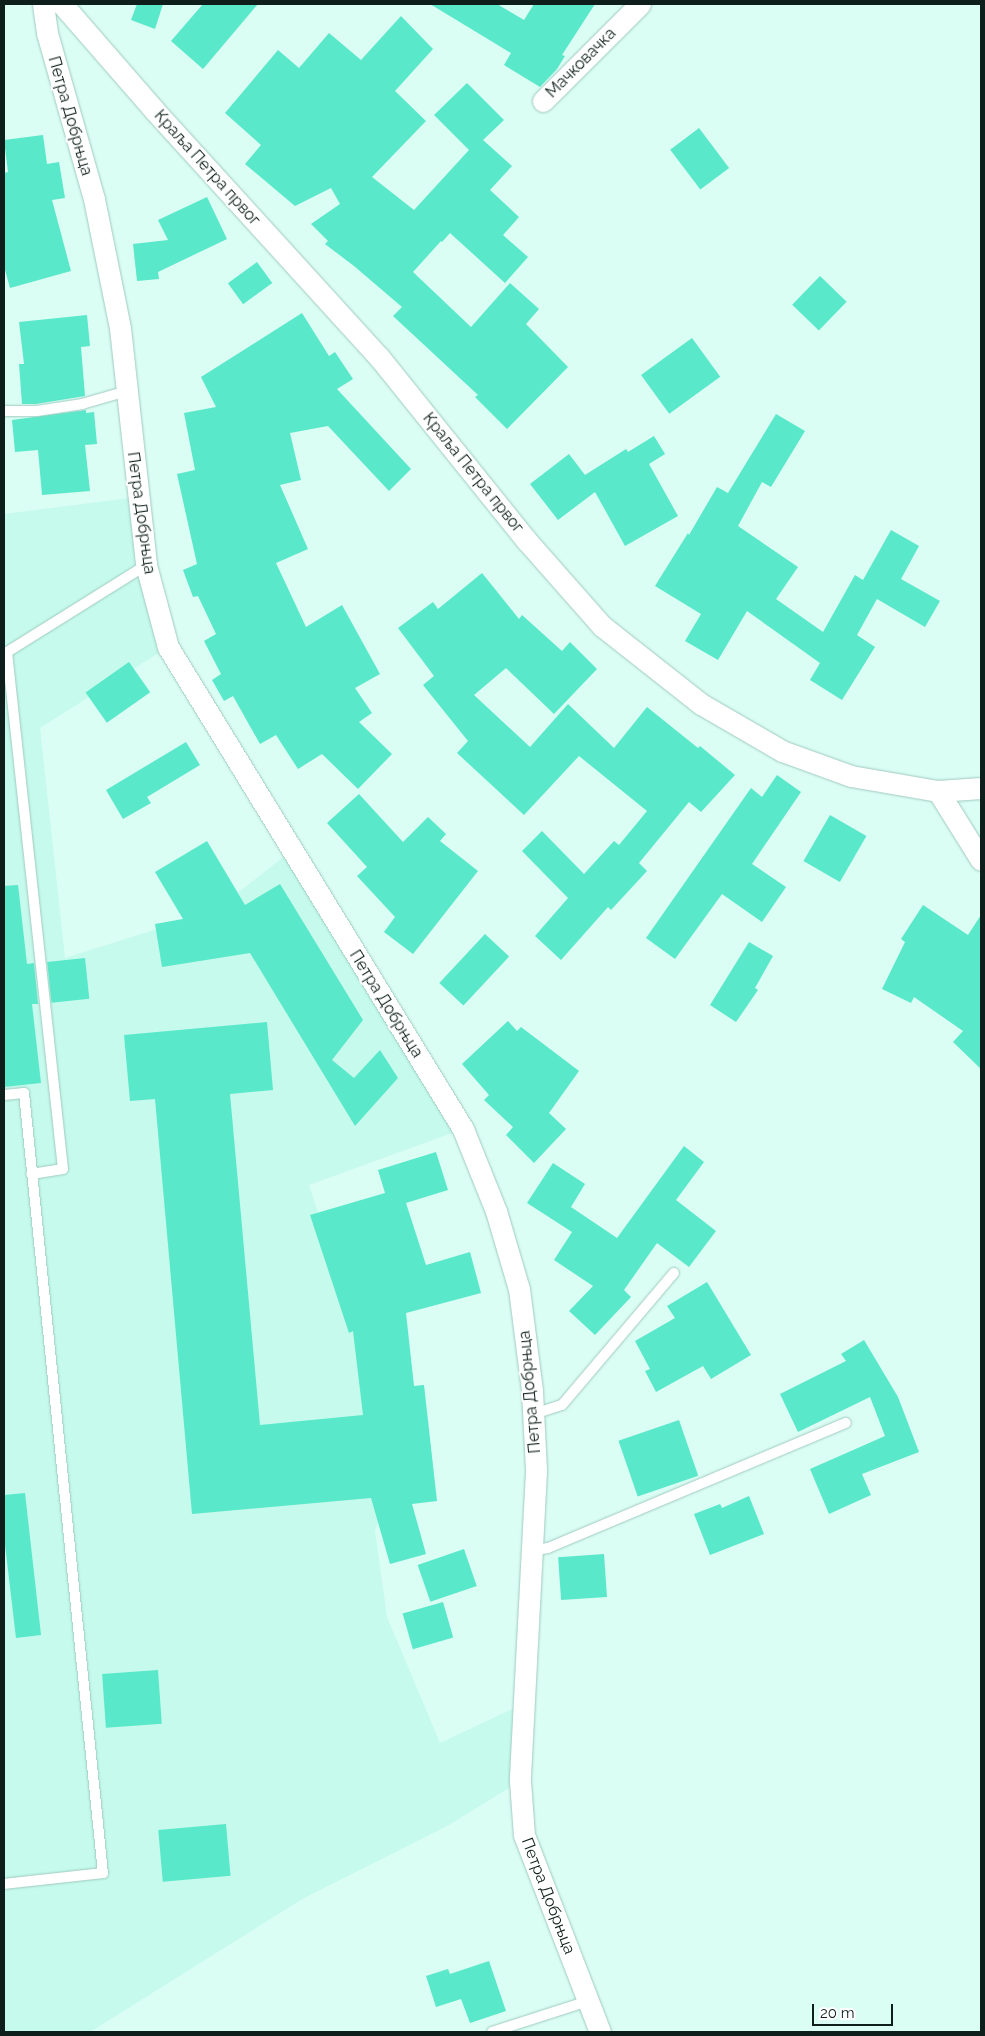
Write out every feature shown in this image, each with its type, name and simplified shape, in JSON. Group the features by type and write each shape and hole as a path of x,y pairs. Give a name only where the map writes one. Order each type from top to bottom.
{"street":[{"name":"Петра Добрњца","path":"43,4 47,33 94,199 120,328 146,565 168,647 291,851 463,1128 496,1211 519,1289 534,1414 536,1471 520,1781 524,1834 600,2032"},
{"name":"Краља Петра првог","path":"62,4 155,111 379,357 527,541 602,626 701,704 782,751 851,776 938,791 981,788"},
{"name":"Мачковачка","path":"543,101 640,4"},
{"path":"938,791 981,860"}],"lane":[{"path":"4,411 37,411 82,404 127,391"},
{"path":"31,1174 63,1169 5,652 146,565"},
{"path":"4,1095 24,1093 103,1873 4,1884"},
{"path":"534,1414 562,1405 674,1273"},
{"path":"531,1551 548,1548 846,1423"},
{"path":"492,2032 588,2001"}],"shaded area":[{"path":"138,497 168,647 40,728 65,958 170,925 225,903 291,851 463,1129 309,1185 366,1358 385,1500 375,1531 387,1617 440,1743 523,1704 520,1781 449,1825 304,1898 90,2032 4,2032 4,514"}],"building":[{"path":"137,4 163,4 155,29 131,20"},
{"path":"203,4 258,4 203,69 171,41"},
{"path":"430,4 497,4 524,20 534,4 595,4 562,55 565,56 557,69 540,87 504,65 511,53"},
{"path":"401,16 433,49 395,91 426,121 372,177 414,210 469,150 434,115 467,83 504,120 483,140 512,166 490,190 519,217 503,235 528,257 505,283 450,233 413,272 471,327 510,283 539,309 526,324 568,367 507,429 475,397 478,395 393,316 402,307 325,244 328,241 311,224 340,204 331,188 295,206 245,164 261,145 225,113 278,50 299,68 329,33 361,60"},
{"path":"699,128 729,168 700,190 670,150"},
{"path":"43,135 47,164 59,162 65,198 52,200 71,271 10,288 4,266 4,173 8,172 4,140"},
{"path":"207,197 227,239 158,272 159,279 137,281 133,244 168,240 158,220"},
{"path":"257,262 272,283 243,304 228,283"},
{"path":"820,276 847,302 819,330 792,305"},
{"path":"302,313 329,356 335,352 353,379 337,389 411,469 389,491 328,426 290,433 301,480 280,485 308,549 276,563 306,627 342,605 380,674 355,688 372,713 359,722 392,754 358,789 322,754 298,769 276,735 260,744 233,696 224,701 212,680 221,674 204,641 216,634 198,596 193,597 183,570 197,564 177,474 195,470 184,413 216,407 201,377"},
{"path":"87,315 90,346 81,347 85,396 36,404 22,404 19,364 24,364 19,322"},
{"path":"692,338 720,377 669,414 641,375"},
{"path":"86,410 86,413 94,412 97,444 85,445 90,491 42,495 38,450 15,452 12,420"},
{"path":"776,414 805,431 771,487 762,482 738,526 798,567 776,599 823,632 855,575 863,580 891,530 919,546 901,579 940,601 925,627 877,599 857,635 875,647 842,700 810,680 820,663 747,611 718,660 685,641 701,614 655,586 688,533 689,535 717,487 728,493"},
{"path":"654,436 665,454 649,464 678,516 625,546 595,492 558,520 530,484 569,454 585,475 626,449 628,452"},
{"path":"482,573 519,619 522,615 562,651 570,642 597,669 554,714 506,668 474,695 530,747 568,704 614,748 647,707 698,748 700,746 735,775 701,812 689,802 639,863 647,871 611,910 608,907 561,960 535,936 568,898 522,851 542,831 584,874 614,841 619,845 647,811 579,756 524,815 457,753 468,741 423,685 434,676 398,628 433,602 438,609"},
{"path":"129,662 150,692 107,723 86,692"},
{"path":"186,742 200,765 147,797 151,803 123,819 106,790"},
{"path":"777,775 801,792 752,864 786,887 762,922 722,894 675,959 646,938 751,788 762,797"},
{"path":"359,794 403,842 428,817 446,834 440,841 478,871 413,954 384,932 395,917 357,876 367,867 327,823"},
{"path":"830,815 866,836 840,882 804,861"},
{"path":"207,841 245,905 280,884 363,1020 332,1060 354,1078 380,1050 398,1078 355,1126 250,953 162,967 155,924 183,919 155,872"},
{"path":"18,885 27,964 34,963 38,1004 32,1004 41,1083 4,1087 4,886"},
{"path":"923,905 968,935 981,915 981,1069 953,1042 963,1031 914,997 911,1003 882,989 905,942 901,939"},
{"path":"485,934 509,957 463,1006 439,983"},
{"path":"749,942 773,956 755,988 758,990 736,1022 710,1005"},
{"path":"85,958 89,999 51,1003 47,962"},
{"path":"508,1021 517,1031 521,1027 579,1071 549,1113 566,1129 534,1163 506,1135 513,1127 484,1100 489,1095 462,1064"},
{"path":"267,1022 273,1090 230,1094 260,1425 363,1415 353,1331 349,1333 310,1215 385,1193 378,1170 436,1152 448,1190 406,1203 426,1265 470,1252 481,1293 406,1313 414,1386 424,1385 437,1501 412,1504 426,1554 390,1564 371,1498 192,1514 155,1099 130,1101 124,1035"},
{"path":"684,1146 704,1162 676,1200 716,1231 689,1267 657,1243 624,1290 631,1297 595,1335 569,1311 593,1286 554,1260 572,1232 527,1203 553,1163 585,1184 571,1207 617,1238"},
{"path":"707,1282 751,1355 711,1379 703,1366 656,1392 645,1371 650,1369 635,1341 675,1318 667,1306"},
{"path":"864,1340 898,1397 919,1452 862,1474 871,1495 829,1514 810,1469 885,1436 870,1397 798,1432 780,1394 846,1361 841,1354"},
{"path":"679,1420 698,1476 638,1497 618,1441"},
{"path":"25,1493 41,1635 16,1638 4,1536 4,1495"},
{"path":"749,1496 764,1534 710,1555 694,1514 720,1504 722,1508"},
{"path":"464,1549 477,1586 430,1602 418,1565"},
{"path":"604,1554 607,1597 561,1600 558,1557"},
{"path":"443,1602 453,1638 413,1649 403,1614"},
{"path":"158,1670 162,1724 106,1728 102,1674"},
{"path":"226,1824 231,1876 163,1882 158,1830"},
{"path":"489,1961 506,2011 470,2023 461,1999 436,2007 426,1976 448,1969 450,1974"}]}
